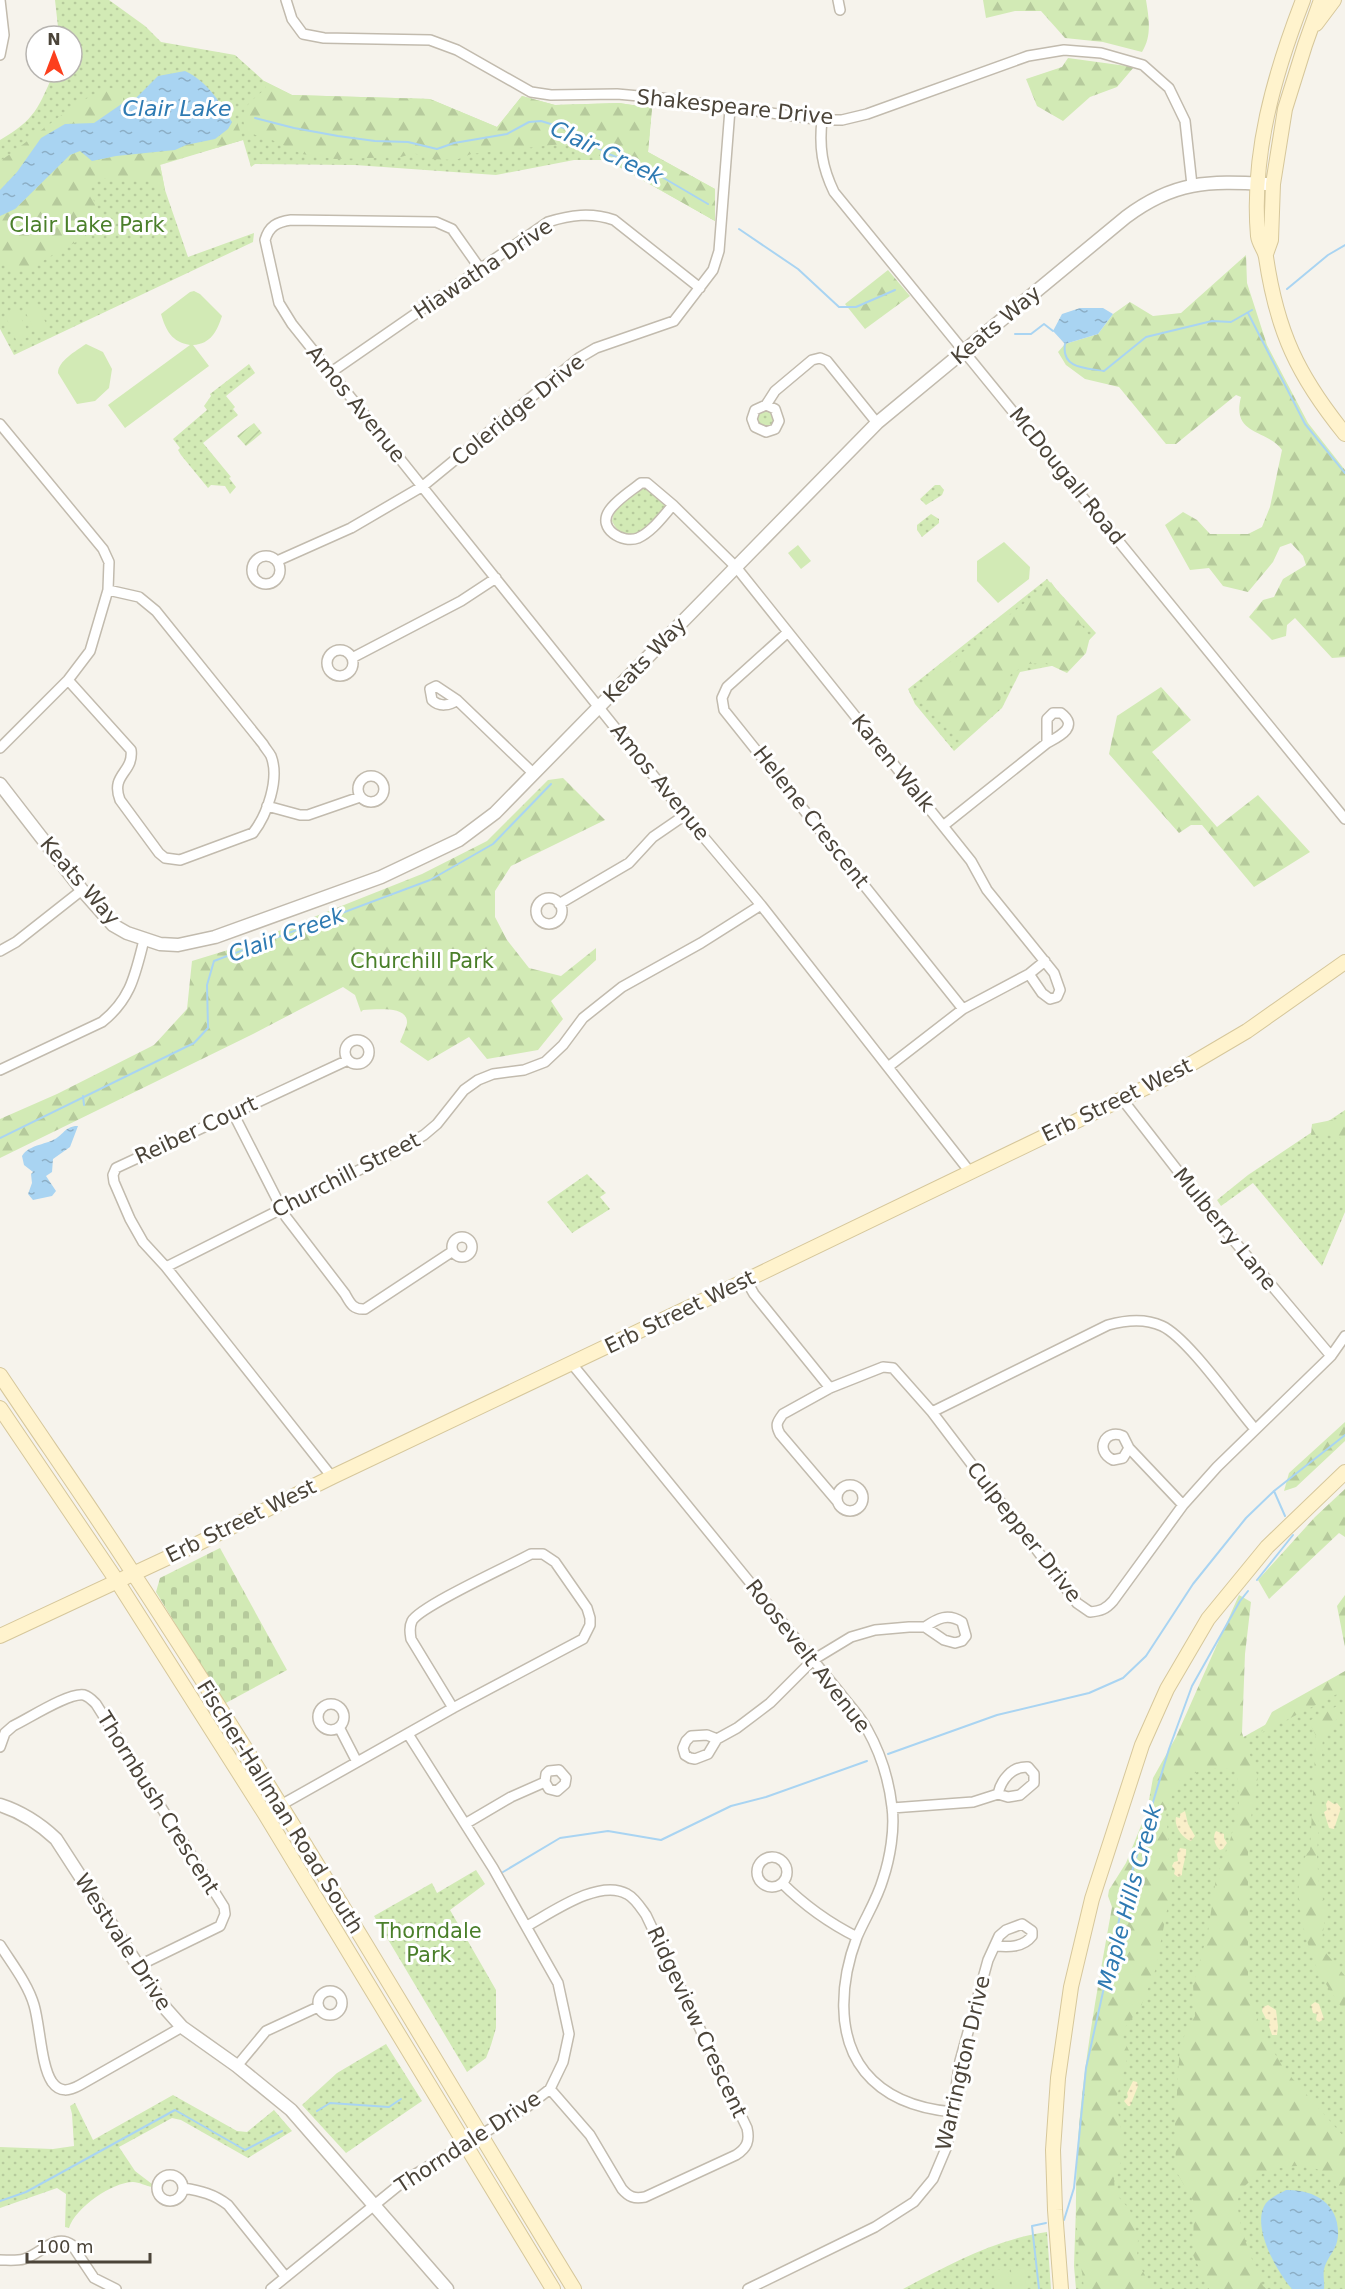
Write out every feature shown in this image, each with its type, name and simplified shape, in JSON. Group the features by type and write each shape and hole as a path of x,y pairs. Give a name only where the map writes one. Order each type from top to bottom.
{"main road":[{"path":"1304,0 1273,87 1263,141 1271,240 1266,254 1271,288 1285,337 1320,403 1345,434"},
{"path":"1266,184 1285,109 1310,29 1322,0"},
{"path":"1310,29 1323,17 1334,0"},
{"name":"Erb Street West","path":"0,1636 195,1545 332,1477 1182,1070 1248,1031 1345,962"},
{"name":"Fischer-Hallman Road South","path":"0,1375 134,1573 280,1805 574,2289"},
{"name":"Fischer-Hallman Road South","path":"0,1408 117,1581 265,1814 553,2289"},
{"path":"1062,2289 1055,2210 1053,2150 1058,2078 1071,1987 1092,1899 1142,1745 1167,1689 1208,1619 1267,1546 1345,1472"}],"street":[{"path":"0,0 4,35 0,55"},
{"name":"Shakespeare Drive","path":"286,0 292,19 303,33 324,38 430,40 457,50 531,92 550,95 617,94 661,98 822,120 842,120 867,114 1028,56 1064,50 1101,53 1143,65 1169,87 1185,121 1192,184"},
{"name":"Coleridge Drive","path":"277,561 351,528 423,486 579,358 596,348 669,324 681,314 713,270 718,251 730,109"},
{"name":"McDougall Road","path":"822,120 820,139 824,171 834,192 1345,819"},
{"name":"Keats Way","path":"0,784 82,890 113,924 127,933 159,944 178,945 215,938 381,877 459,840 487,821 877,423 1137,208 1167,192 1192,184 1223,182 1266,184"},
{"name":"Hiawatha Drive","path":"330,373 548,222 574,216 603,216 614,220 700,288"},
{"name":"Amos Avenue","path":"481,270 452,229 436,222 281,221 267,232 265,240 279,303 292,324 685,814 761,905 970,1172"},
{"path":"766,405 775,392 812,360 820,358 827,361 877,423"},
{"path":"0,424 103,549 109,562 108,590 90,651 68,680 0,748"},
{"name":"Karen Walk","path":"673,505 650,529 635,539 628,540 614,535 607,525 606,518 610,509 644,482 652,485 673,505 736,567 971,861 977,876 987,890 1045,961 1058,981 1060,990 1057,997 1050,999 1046,997 1029,974"},
{"path":"352,658 461,601 496,578"},
{"path":"68,680 131,750 130,765 120,776 116,791 120,800 165,858 180,860 253,833 267,806 273,771 271,757 263,744 148,603 139,597 108,590"},
{"name":"Helene Crescent","path":"788,632 727,687 722,698 724,710 963,1009"},
{"path":"457,700 533,773"},
{"path":"943,826 1047,743"},
{"path":"267,806 308,815 360,797"},
{"path":"559,904 629,863 653,837 685,814"},
{"path":"0,951 16,942 82,890"},
{"name":"Churchill Street","path":"166,1267 389,1155 424,1135 437,1124 464,1090 478,1080 493,1074 524,1070 545,1062 563,1045 584,1018 622,987 761,905"},
{"path":"0,1070 102,1022 114,1012 125,998 133,981 144,940"},
{"path":"888,1067 963,1009 1029,974 1045,961"},
{"name":"Reiber Court","path":"166,1267 143,1242 130,1219 114,1182 113,1175 116,1168 348,1060"},
{"name":"Mulberry Lane","path":"1122,1099 1209,1211 1331,1356"},
{"path":"233,1113 281,1208 345,1294 351,1306 365,1309 453,1251"},
{"path":"166,1267 332,1477"},
{"path":"746,1280 754,1294 830,1388 783,1414 777,1421 777,1427 837,1501"},
{"path":"932,1412 1108,1325 1136,1320 1162,1326 1184,1344 1255,1429"},
{"name":"Culpepper Drive","path":"830,1388 883,1367 893,1368 932,1412 1077,1603 1090,1612 1100,1611 1107,1607 1184,1505 1255,1429 1331,1356 1345,1336"},
{"name":"Roosevelt Avenue","path":"572,1364 867,1728 885,1772 892,1808 891,1844 884,1879 857,1937 846,1975 844,2007 847,2039 859,2065 875,2084 902,2102 953,2112"},
{"path":"1129,1448 1184,1505"},
{"path":"265,1814 453,1708 583,1639 589,1631 591,1618 587,1608 561,1568 550,1557 531,1554 428,1608 412,1621 409,1629 411,1639 453,1708"},
{"path":"717,1738 737,1728 770,1703 813,1660 830,1649 875,1630 909,1626 926,1628"},
{"name":"Thornbush Crescent","path":"0,1746 5,1733 13,1726 69,1698 82,1695 90,1698 96,1704 224,1907 225,1914 220,1926 138,1966"},
{"path":"339,1727 357,1762"},
{"name":"Thorndale Drive","path":"271,2289 404,2181 527,2107 550,2088 563,2062 569,2034 558,1983 527,1926 408,1734"},
{"path":"465,1824 511,1797 544,1782"},
{"path":"892,1808 973,1802 998,1794"},
{"name":"Westvale Drive","path":"0,1805 26,1815 42,1825 56,1839 166,2009 182,2027 237,2066 291,2110 374,2204 442,2287"},
{"path":"782,1883 800,1902 832,1924 857,1937"},
{"name":"Ridgeview Crescent","path":"527,1926 598,1890 616,1889 636,1901 646,1915 747,2128 749,2138 747,2145 736,2155 645,2197 628,2196 590,2135 550,2088"},
{"path":"0,1945 31,1996 47,2069 52,2083 58,2088 68,2091 182,2027"},
{"name":"Warrington Drive","path":"748,2289 875,2227 914,2202 933,2179 947,2146 960,2061 988,1960 995,1946"},
{"path":"237,2066 266,2031 318,2007"},
{"path":"183,2188 204,2192 228,2205 285,2276"},
{"path":"0,2260 25,2259 53,2243 68,2241 93,2277 116,2289"}],"green space":[{"name":"Clair Lake Park","path":"55,0 109,0 145,26 161,42 235,55 264,81 292,95 430,99 497,127 522,96 555,105 619,103 652,108 648,152 715,189 715,221 607,160 574,160 496,175 355,165 255,164 251,167 243,140 160,165 165,190 188,257 254,233 253,242 14,355 0,329 0,140 29,119 40,104 49,84 84,84 84,24 58,24"},
{"path":"983,0 1146,0 1149,21 1147,40 1142,52 1103,42 1065,38 1041,11 1015,11 986,18"},
{"path":"1068,58 1134,67 1117,87 1090,97 1063,121 1037,106 1026,79 1062,67"},
{"path":"264,81 292,95 430,99 497,127 522,96 555,105 619,103 652,108 648,152 715,189 715,221 600,156 562,144 471,154 456,160 429,159 414,153 401,157 335,159 302,154 272,140 246,132 244,111 250,102 266,88"},
{"path":"107,88 123,89 123,103 94,124 66,124 0,190 0,161 65,112"},
{"path":"232,122 237,122 243,140 160,164 165,190 148,180 117,181 98,177 90,182 89,191 98,209 94,226 84,238 29,270 9,269 0,262 0,216 15,209 70,155 80,151 92,161 116,156 175,150 186,145 215,139 228,129"},
{"path":"1246,255 1247,283 1267,345 1308,423 1345,470 1345,657 1332,658 1295,618 1287,625 1286,636 1272,640 1249,617 1263,600 1274,597 1283,579 1306,565 1303,556 1291,543 1280,547 1273,562 1248,592 1223,586 1209,568 1190,570 1165,525 1183,512 1197,520 1210,534 1248,534 1262,527 1270,507 1282,450 1276,443 1252,430 1241,419 1239,410 1241,397 1236,395 1176,444 1166,444 1119,387 1085,379 1066,365 1058,352 1065,344 1098,334 1113,314 1130,302 1153,316 1181,313"},
{"path":"888,270 910,296 865,329 845,304"},
{"path":"194,291 222,316 218,327 209,339 193,345 209,366 125,428 108,405 190,345 184,344 171,335 161,314"},
{"path":"36,301 48,328 36,334 23,307"},
{"path":"17,310 30,336 17,342 5,315"},
{"path":"86,344 103,352 112,369 109,388 95,401 77,404 58,373 64,360"},
{"path":"249,364 255,373 226,396 238,415 203,443 231,477 229,478 236,487 230,494 225,486 211,485 208,488 181,455 178,450 180,448 173,439 207,410 204,406 210,394"},
{"path":"766,411 772,413 774,419 772,425 766,427 760,425 758,419 760,413"},
{"path":"254,423 262,433 246,446 237,436"},
{"path":"935,485 940,485 944,490 942,495 926,505 920,499"},
{"path":"644,487 650,487 666,503 665,506 659,515 641,531 630,536 621,533 612,521 615,508"},
{"path":"931,514 939,519 939,523 922,537 917,530 917,525"},
{"path":"1004,542 1030,567 1029,579 998,603 977,581 977,561"},
{"path":"798,545 811,561 801,569 788,553"},
{"path":"1047,579 1096,633 1067,663 1020,672 1002,708 954,751 915,704 908,689"},
{"path":"1051,582 1090,637 1086,653 1067,673 1046,663 1027,664 1011,674 993,715 963,741 915,690"},
{"path":"1161,687 1191,720 1152,752 1217,827 1258,795 1310,852 1254,887 1202,825 1191,825 1179,833 1109,754 1117,716"},
{"name":"Churchill Park","path":"563,778 605,820 511,866 495,891 495,917 507,940 529,968 561,976 596,948 596,960 551,1001 563,1019 538,1050 487,1059 469,1037 428,1061 400,1042 407,1023 402,1013 382,1009 361,1012 355,995 343,987 251,1035 0,1158 0,1119 57,1094 154,1045 187,1009 192,961 241,946 422,874 487,841 548,780"},
{"path":"1345,1110 1345,1212 1322,1266 1253,1183 1221,1206 1217,1200 1248,1175"},
{"path":"1345,1112 1345,1154 1341,1138 1325,1134 1311,1135 1312,1124 1337,1119"},
{"path":"587,1174 606,1193 600,1197 610,1209 572,1233 547,1202"},
{"path":"1345,1422 1345,1441 1296,1487 1284,1491 1289,1473"},
{"path":"1345,1489 1345,1537 1339,1533 1269,1599 1258,1580 1315,1517"},
{"path":"220,1548 287,1670 224,1704 156,1592 160,1578"},
{"path":"1239,1595 1251,1602 1245,1654 1242,1733 1258,1777 1248,1835 1248,1990 1262,2032 1284,2069 1345,2138 1345,2195 1322,2172 1312,2168 1286,2167 1259,2175 1241,2191 1238,2212 1255,2267 1263,2286 1267,2289 1209,2289 1193,2255 1194,2202 1176,2171 1175,2125 1180,2044 1195,2016 1193,1985 1208,1932 1216,1878 1239,1808 1237,1770 1220,1768 1199,1771 1177,1782 1166,1811 1172,1885 1155,1971 1141,2006 1121,2033 1129,2051 1116,2100 1125,2152 1114,2179 1115,2193 1130,2210 1138,2240 1137,2260 1152,2289 1084,2289 1076,2221 1079,2124 1088,2051 1112,1907 1108,1896 1109,1890 1126,1863 1147,1811 1153,1778 1176,1737"},
{"path":"1345,1595 1345,1647 1337,1606"},
{"path":"1345,1671 1345,1690 1261,1733 1272,1712"},
{"path":"1345,1680 1345,2289 1076,2289 1074,2266 1077,2177 1172,1777"},
{"path":"1337,1706 1341,1715 1323,1734 1317,1856 1319,1885 1326,1910 1321,1947 1345,1976 1345,2013 1314,1961 1300,1911 1299,1893 1299,1876 1310,1850 1316,1736 1309,1721"},
{"name":"Thorndale Park","path":"476,1870 485,1884 450,1910 496,1990 496,2028 486,2058 467,2072 374,1916 432,1883 437,1893"},
{"path":"386,2044 422,2101 346,2153 302,2105 337,2073"},
{"path":"173,2095 237,2131 247,2132 274,2110 292,2131 248,2158 181,2120 172,2118 119,2147 135,2171 152,2184 152,2187 133,2182 115,2186 86,2205 69,2228 65,2227 66,2194 57,2188 0,2208 0,2147 53,2149 74,2146 70,2106 75,2103 93,2140"},
{"path":"1047,2232 1051,2289 903,2289 990,2247"},
{"path":"1025,2268 1026,2289 1012,2289 1011,2269"},
{"path":"1008,2269 1009,2289 995,2289 994,2270"}],"sand":[{"path":"1328,1800 1334,1804 1337,1803 1341,1808 1334,1829 1329,1828 1324,1812 1327,1810"},
{"path":"1185,1811 1188,1824 1195,1836 1191,1841 1182,1834 1176,1824 1176,1817 1180,1818 1180,1814"},
{"path":"1216,1831 1224,1834 1227,1843 1220,1850 1215,1841"},
{"path":"1180,1848 1186,1849 1186,1852 1182,1875 1178,1877 1174,1874 1175,1870 1172,1866 1178,1861 1177,1854"},
{"path":"1315,2002 1319,2004 1324,2019 1319,2022 1316,2020 1317,2014 1313,2013 1311,2005"},
{"path":"1268,2005 1276,2010 1277,2035 1272,2035 1270,2020 1266,2019 1262,2011 1263,2007"},
{"path":"1133,2081 1137,2082 1138,2086 1128,2106 1124,2101 1128,2097 1127,2093"}],"water":[{"name":"Clair Lake","path":"185,71 200,80 218,100 232,122 228,129 215,139 186,145 175,150 116,156 92,161 80,151 70,155 15,209 0,216 0,190 17,172 41,138 65,124 94,123 123,103 136,98 158,76"},
{"path":"1080,308 1103,308 1113,314 1098,334 1065,344 1053,331 1062,314"},
{"path":"78,1126 70,1147 53,1159 52,1172 46,1176 56,1191 52,1196 33,1200 28,1194 33,1172 24,1165 22,1156 29,1149 54,1140 67,1129"},
{"path":"1286,2190 1306,2192 1315,2196 1330,2207 1335,2215 1338,2236 1324,2269 1324,2289 1292,2289 1267,2248 1261,2223 1262,2212 1268,2201"}],"waterway":[{"name":"Clair Creek","path":"255,118 338,136 375,141 408,142 437,149 454,143 507,134 529,122 541,121 567,129 606,153 650,170 708,204"},
{"name":"Clair Creek","path":"739,229 798,269 839,307 856,307 895,290"},
{"name":"Clair Creek","path":"1287,289 1328,255 1345,245"},
{"name":"Clair Creek","path":"1065,344 1065,352 1071,363 1083,368 1104,371 1146,337 1212,321 1231,322 1252,310"},
{"name":"Maple Hills Creek","path":"1248,313 1305,424 1345,473"},
{"name":"Clair Creek","path":"1015,334 1031,334 1044,324 1053,331"},
{"name":"Clair Creek","path":"0,1138 194,1043 208,1028 207,985 214,961 430,880 493,844 551,784"},
{"name":"Clair Creek","path":"83,1096 84,1105"},
{"path":"888,1754 997,1715 1089,1693 1123,1678 1146,1656 1193,1584 1246,1518 1274,1491 1345,1435"},
{"name":"Maple Hills Creek","path":"1274,1491 1285,1516"},
{"name":"Maple Hills Creek","path":"1257,1580 1293,1535"},
{"name":"Maple Hills Creek","path":"1064,2220 1074,2188 1086,2068 1124,1898 1169,1749 1192,1686 1240,1601 1248,1591"},
{"path":"503,1872 560,1838 608,1831 661,1840 731,1806 766,1797 867,1761"},
{"path":"317,2111 330,2103 389,2107 401,2099"},
{"path":"0,2201 26,2192 175,2110 245,2150 282,2131"},
{"name":"Maple Hills Creek","path":"1039,2289 1032,2226 1046,2223"}]}
